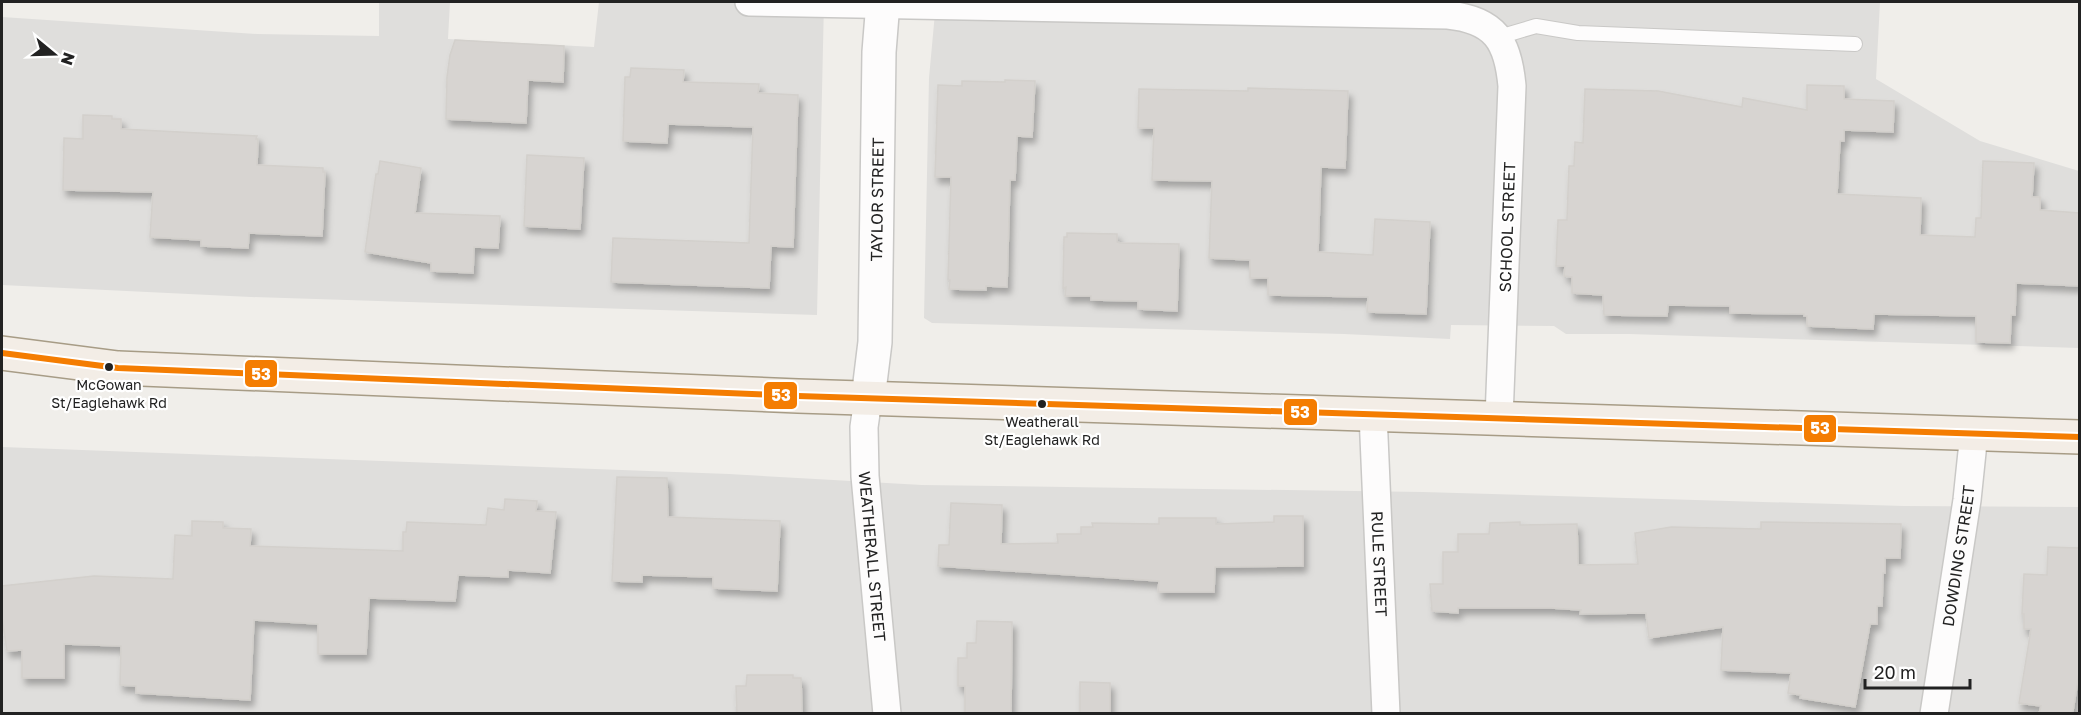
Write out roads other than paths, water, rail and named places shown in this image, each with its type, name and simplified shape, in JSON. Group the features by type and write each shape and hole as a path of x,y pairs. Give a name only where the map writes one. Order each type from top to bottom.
{"main road":[{"path":"2,353 118,368 868,399 2079,437"},
{"path":"2,376 118,368"}],"street":[{"path":"749,2 1448,15 1482,22 1499,37"},
{"name":"TAYLOR STREET","path":"868,399 875,342 879,52 883,3"},
{"name":"SCHOOL STREET","path":"1499,37 1508,59 1512,86 1499,418"},
{"name":"WEATHERALL STREET","path":"868,399 864,427 865,476 886,714"},
{"name":"RULE STREET","path":"1373,414 1386,714"},
{"name":"DOWDING STREET","path":"1934,714 1967,500 1974,433"}],"lane":[{"path":"1499,37 1536,26 1578,33 1855,44"}],"place":[{"name":"McGowan St/Eaglehawk Rd","path":"109,367"},
{"name":"Weatherall St/Eaglehawk Rd","path":"1042,404"}]}
